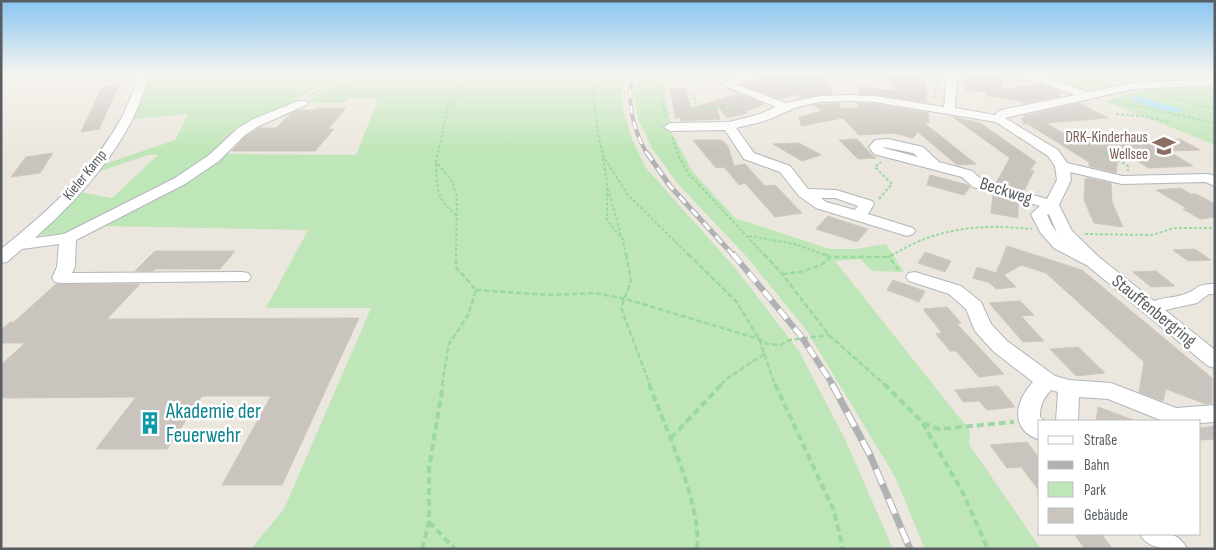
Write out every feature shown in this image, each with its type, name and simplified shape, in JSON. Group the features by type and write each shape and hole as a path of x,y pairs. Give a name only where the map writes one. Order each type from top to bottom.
{"street":[{"name":"Kieler Kamp","path":"1,258 60,206 102,156 126,120 134,100"},
{"path":"766,100 785,107"},
{"path":"669,126 728,126 761,118 785,107 817,100"},
{"path":"880,100 999,119 1053,153 1062,166 1064,180 1052,205 1039,214 1045,231"},
{"path":"949,110 950,100"},
{"path":"999,119 1001,114 1070,100"},
{"path":"17,245 68,238 98,224 180,181 214,158 241,132 256,123 302,103"},
{"path":"728,126 749,156 785,169 804,194 836,194 867,204 858,217 907,232"},
{"name":"Beckweg","path":"889,154 967,174 978,184 1052,205"},
{"path":"1062,166 1122,180 1208,178 1215,182"},
{"path":"1163,179 1188,187 1215,186"},
{"name":"Stauffenbergring","path":"1052,205 1065,233 1094,262 1215,361"},
{"name":"Stauffenbergring","path":"1045,231 1067,251 1094,262"},
{"path":"68,238 66,267 61,278 242,277"},
{"path":"915,277 955,290 974,306 982,327 1000,346 1047,381 1069,388 1111,391 1174,417 1215,413"},
{"path":"1152,309 1169,302 1191,299 1205,289 1215,289"},
{"path":"1034,425 1029,412 1033,395 1047,381"},
{"path":"1067,420 1069,388"},
{"path":"1154,535 1173,549"}],"path":[{"path":"302,103 305,100"},
{"path":"453,100 448,107 436,162 439,197 444,206 456,215"},
{"path":"593,100 607,185 607,220 623,240"},
{"path":"662,100 679,156 688,173 782,274 829,335 882,382 922,422 962,491 988,549"},
{"path":"695,100 697,108 723,108 730,104"},
{"path":"932,107 934,100"},
{"path":"1182,100 1215,109"},
{"path":"1115,101 1215,123"},
{"path":"1116,114 1149,117 1168,122"},
{"path":"1105,152 1128,166 1128,171 1140,174 1148,180"},
{"path":"876,204 892,184 875,167 889,154"},
{"path":"603,156 628,195 736,301 759,339 778,393 834,511 844,549"},
{"path":"436,162 452,181 457,197 456,267 476,290 550,295 570,292 595,292 626,299 759,339 767,344 781,345 790,340 829,335"},
{"path":"607,185 623,240 631,281 626,299 621,308 692,499 698,549"},
{"path":"748,236 795,244 832,257 889,257 920,240 948,230 1006,226 1045,231"},
{"path":"1065,233 1152,234 1174,228 1215,228"},
{"path":"782,274 807,270 821,265 832,257"},
{"path":"889,257 898,272 915,277"},
{"path":"422,549 429,522 429,468 448,344 468,315 476,290"},
{"path":"670,438 701,408 725,380 764,354"},
{"path":"922,422 939,428 1034,425"},
{"path":"429,522 455,549"}],"green space":[{"path":"141,100 297,100 236,128 208,159 175,181 66,234 40,235 80,192 112,198 158,155 148,155 95,173 99,166 175,140 188,114 133,119"},
{"path":"310,100 348,100 344,103 307,103"},
{"path":"378,100 622,100 632,139 646,168 736,269 799,351 845,439 893,549 251,549 284,509 371,308 266,308 308,230 101,226 223,154 356,155"},
{"path":"635,100 666,100 672,133 692,171 735,218 830,249 855,249 886,244 904,272 872,271 860,259 835,261 970,431 969,444 1041,549 925,549 895,477 807,331 746,256 676,182 652,148 638,119"},
{"path":"1215,100 1215,145 1104,101"}],"water":[{"path":"1132,100 1149,100 1184,110 1166,111"}],"building":[{"path":"96,100 112,100 99,129 81,132"},
{"path":"672,100 689,100 691,108 719,100 754,100 764,104 744,112 747,113 727,118 716,104 720,119 681,121 681,118 675,118"},
{"path":"907,100 927,100 927,102"},
{"path":"1014,100 1042,100 1025,103"},
{"path":"838,103 841,108 858,108 858,103 928,113 929,123 923,122 976,164 957,165 918,132 913,138 894,133 859,135 843,118 801,126 799,117 822,111 813,105"},
{"path":"1079,103 1108,118 1046,123 1080,143 1180,139 1200,150 1168,151 1193,166 1149,168 1132,158 1118,158 1116,173 1089,166 1089,162 1028,124 1023,124 1024,121 1021,120 1024,116"},
{"path":"318,108 346,108 328,129 334,129 315,151 232,151 246,136 259,128 276,128 290,114 299,110 316,110"},
{"path":"953,117 980,123 1036,162 1030,170 1034,171 1024,191 996,183 1010,158"},
{"path":"857,139 876,158 858,159 839,140"},
{"path":"693,140 722,140 728,146 734,166 745,164 765,186 775,185 802,213 775,217 745,183 739,185 724,167 716,168"},
{"path":"799,143 821,155 802,161 773,144"},
{"path":"53,153 40,173 11,177 26,157"},
{"path":"930,175 970,187 964,195 927,185"},
{"path":"1085,179 1111,183 1112,202 1123,227 1094,223 1084,200"},
{"path":"1180,188 1215,204 1215,217 1200,219 1183,209 1188,209 1156,190"},
{"path":"993,195 1018,202 1018,218 991,213"},
{"path":"828,216 868,229 857,242 816,229"},
{"path":"1007,246 1082,270 1212,378 1212,403 1206,404 1166,389 1163,401 1139,392 1144,362 1046,273 1021,265 1004,275 1016,287 996,289 990,283 973,278 977,267 996,273"},
{"path":"1195,249 1211,260 1188,261 1173,250"},
{"path":"155,251 235,251 220,269 155,269 153,271 135,271"},
{"path":"925,252 951,261 945,272 918,263"},
{"path":"1156,271 1175,286 1151,287 1133,272"},
{"path":"893,280 925,291 919,302 887,290"},
{"name":"Akademie der Feuerwehr","path":"56,284 140,284 107,319 359,318 282,485 222,485 271,396 202,396 167,449 96,449 136,397 1,398 1,365 25,343 1,343 1,330 10,322 14,322"},
{"path":"1020,301 1034,315 1021,316 1044,341 1023,342 989,303"},
{"path":"947,307 961,323 957,324 1004,374 979,377 956,351 950,351 936,334 942,333 923,309"},
{"path":"1078,347 1105,373 1076,376 1050,349"},
{"path":"998,386 1015,407 987,410 979,401 963,402 955,390"},
{"path":"1098,407 1133,420 1096,420"},
{"path":"1215,426 1215,439 1201,440 1201,428"},
{"path":"1027,442 1038,456 1038,489 1021,467 1007,468 990,445"},
{"path":"1075,535 1102,535 1113,549 1085,549"}],"railway":[{"path":"630,100 632,115 638,135 647,154"},
{"path":"647,153 670,186 734,256"},
{"path":"733,254 801,336 833,385"},
{"path":"832,384 870,455 910,549"}],"place":[{"name":"DRK-Kinderhaus Wellsee","path":"1164,146"},
{"name":"Akademie der Feuerwehr","path":"150,423"}]}
